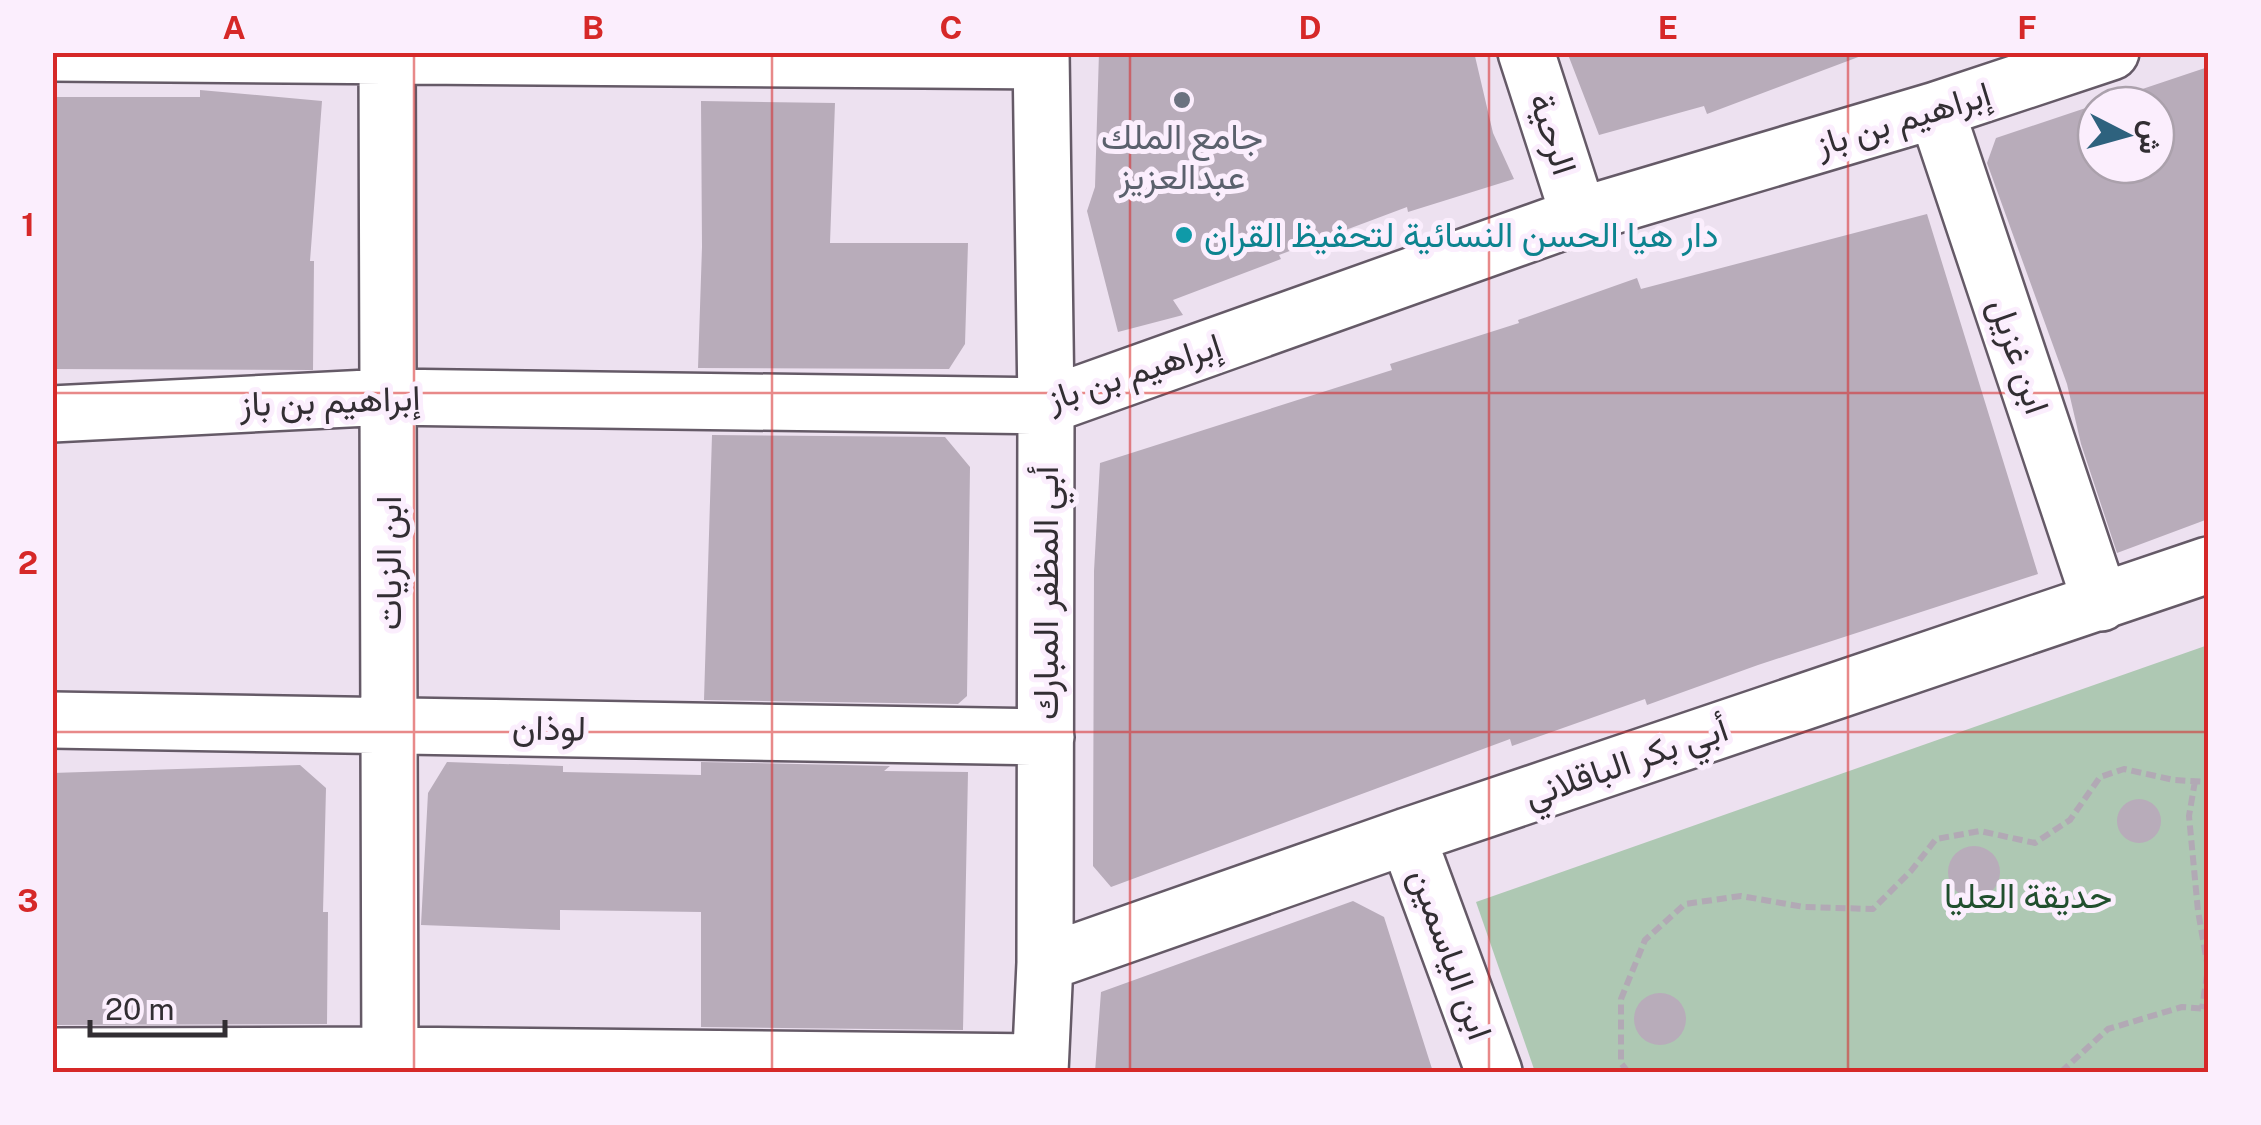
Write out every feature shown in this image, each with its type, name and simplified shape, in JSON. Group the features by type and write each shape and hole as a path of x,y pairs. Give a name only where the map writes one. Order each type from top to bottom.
{"street":[{"name":"الرحية","path":"1526,52 1580,216"},
{"name":"إبراهيم بن باز","path":"52,414 388,396 1046,406 1580,216 1936,110 2111,52"},
{"name":"ابن الزيات","path":"387,53 390,1064"},
{"path":"52,54 1041,57"},
{"name":"أبي المظفر المبارك","path":"1040,1068 1045,963 1046,737 1041,57"},
{"name":"ابن غزيل","path":"1936,110 2101,602"},
{"name":"أبي بكر الباقلاني","path":"1045,963 2208,564"},
{"name":"لوذان","path":"52,720 1046,737"},
{"name":"ابن الياسمين","path":"1407,836 1494,1072"},
{"path":"52,1056 390,1064 1040,1068"}],"path":[{"path":"1628,1072 1622,1063 1621,999 1645,940 1684,904 1741,896 1804,907 1873,909 1911,872 1936,839 1980,831 2035,843 2070,820 2100,777 2124,769 2174,780 2208,782"},
{"path":"2062,1072 2108,1029 2182,1007 2205,1009 2208,968 2189,816 2195,781"}],"green space":[{"name":"حديقة العليا","path":"2208,645 2208,1072 1535,1072 1476,902"}],"building":[{"path":"1099,52 1474,52 1493,133 1514,179 1408,212 1407,207 1279,255 1281,259 1173,300 1183,315 1118,332 1087,211 1095,187"},
{"path":"1567,52 1860,52 1861,56 1707,114 1704,106 1599,135"},
{"path":"2208,67 2208,519 2117,553 2081,444 2067,384 1987,163 1996,138 2076,111 2076,185 2176,185 2176,85 2154,85"},
{"path":"200,90 322,101 310,261 314,261 313,370 52,369 52,97 200,97"},
{"path":"701,101 835,103 830,243 968,243 965,344 949,369 698,368"},
{"path":"1927,214 2038,574 1647,705 1645,699 1512,746 1510,739 1111,887 1093,866 1094,571 1100,463 1392,370 1390,364 1519,323 1518,320 1637,278 1641,289"},
{"path":"712,435 945,437 970,467 967,696 958,704 704,700"},
{"path":"447,762 563,766 563,772 701,775 701,762 890,766 884,771 968,772 963,1030 701,1027 701,912 560,910 560,930 421,925 428,793"},
{"path":"300,765 326,788 323,912 328,912 327,1024 52,1025 52,773"},
{"path":"2139,799 2154,806 2161,821 2154,836 2139,843 2124,836 2117,821 2124,806"},
{"path":"1974,846 1993,853 2000,872 1993,891 1974,898 1955,891 1948,872 1955,853"},
{"path":"1353,901 1384,917 1433,1072 1095,1072 1101,992"},
{"path":"1660,993 1678,1001 1686,1019 1678,1037 1660,1045 1642,1037 1634,1019 1642,1001"}],"place":[{"name":"جامع الملك عبدالعزيز","path":"1182,100"},
{"name":"دار هيا الحسن النسائية لتحفيظ القران","path":"1184,235"}]}
